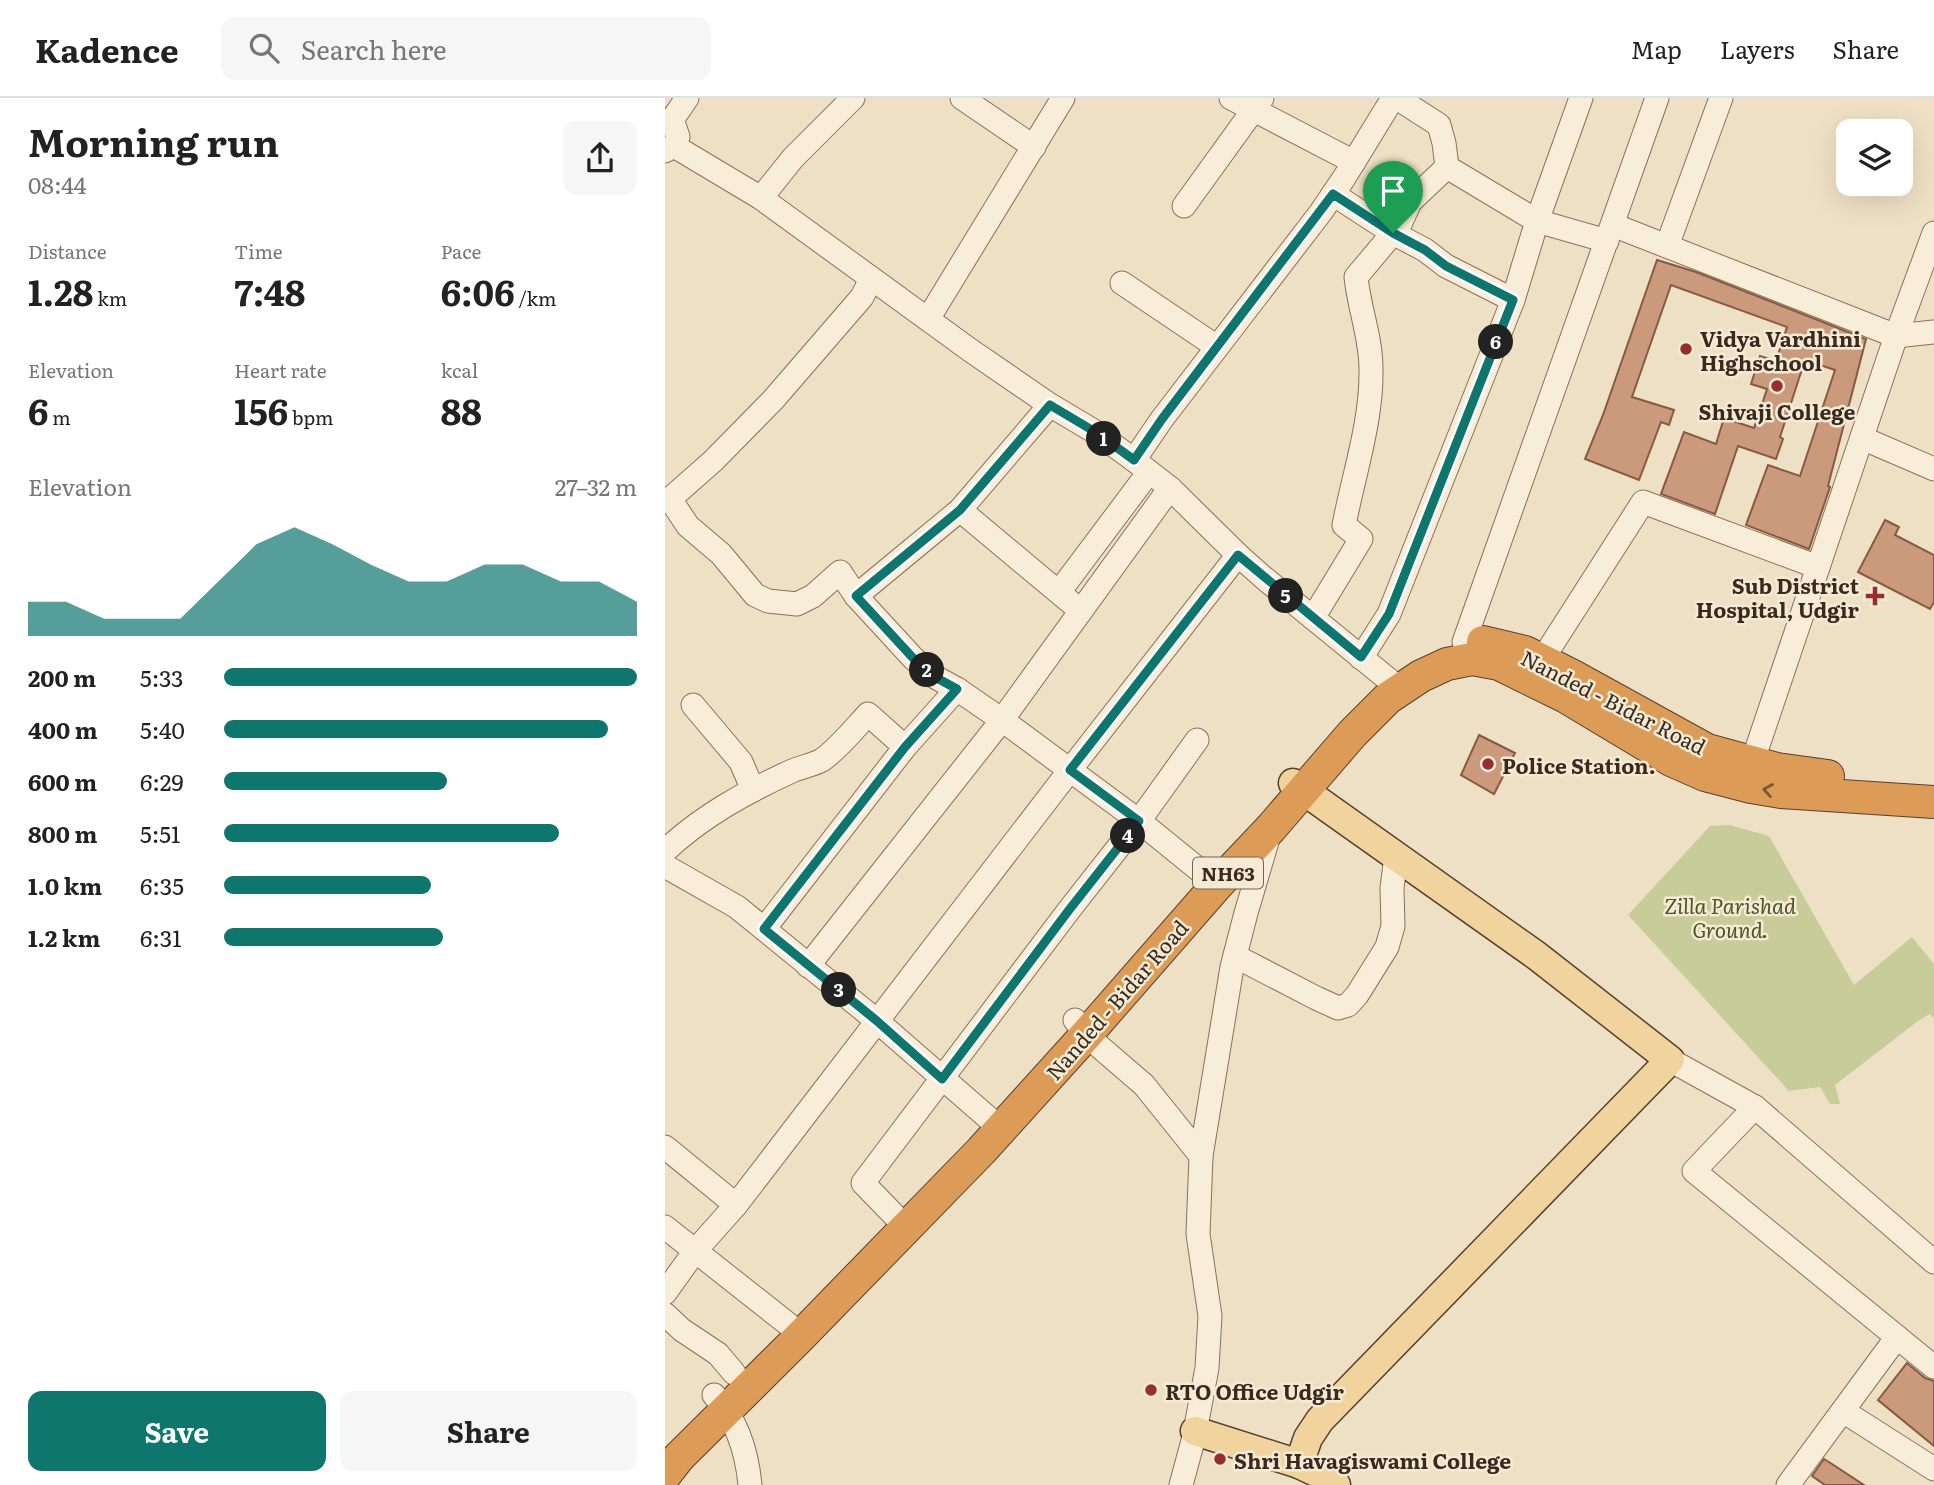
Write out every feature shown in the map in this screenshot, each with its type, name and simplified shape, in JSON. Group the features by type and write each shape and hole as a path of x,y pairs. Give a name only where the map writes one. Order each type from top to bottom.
{"highway":[{"name":"Nanded - Bidar Road","path":"665,1443 725,1393 995,1123 1081,1028 1271,828 1343,726 1389,680 1434,650 1464,642 1488,642 1525,652 1707,750 1776,769 1934,789"},
{"name":"Nanded - Bidar Road","path":"1081,1028 1208,877 1262,820 1388,698 1421,676 1447,664 1472,659 1499,664 1539,682 1671,760 1705,775 1781,792 1934,802"},
{"name":"Nanded - Bidar Road","path":"665,1475 725,1393 767,1346 895,1216 995,1123"}],"main road":[{"path":"1298,787 1537,956 1670,1060 1320,1420 1308,1438 1299,1464"},
{"path":"1195,1431 1299,1464 1336,1485"}],"street":[{"path":"687,98 668,122 674,125 678,133 677,141 670,148 761,198 1050,405 1097,433 1170,488 1238,555 1389,680"},
{"path":"761,198 793,158 853,98"},
{"path":"963,98 1034,147"},
{"path":"928,319 1063,98"},
{"path":"1231,98 1258,104 1354,162"},
{"path":"1059,592 1141,466 1162,419 1333,194 1395,98 1439,125 1447,167"},
{"path":"1361,657 1389,614 1513,300 1537,221 1581,98"},
{"path":"1464,642 1657,98"},
{"path":"1667,246 1721,98"},
{"path":"1184,206 1258,104"},
{"path":"1447,167 1537,221 1667,246 1896,336 1934,332"},
{"path":"1313,618 1361,539 1344,525 1369,412 1369,335 1358,299 1356,277 1397,231 1410,202 1447,167"},
{"path":"1333,194 1393,233 1425,250 1446,266 1513,300"},
{"path":"1752,762 1896,336 1934,233"},
{"path":"871,279 862,297 773,400 713,461 668,501 688,526 721,554 755,595 768,601 797,604 813,596 839,572 856,596 913,658 935,677 1002,720 1139,821 1208,877"},
{"path":"1122,284 1217,347"},
{"path":"856,596 960,510 1050,405"},
{"path":"1862,438 1934,469"},
{"path":"808,966 1002,720 1170,488"},
{"path":"1542,660 1643,502 1818,567"},
{"path":"960,510 1081,611"},
{"path":"665,1293 695,1251 736,1205 1238,555"},
{"path":"764,929 905,747 957,689"},
{"path":"693,705 741,762 753,790"},
{"path":"665,851 677,839 730,801 821,760 867,714 905,747"},
{"path":"895,1216 863,1183 1139,821 1197,740"},
{"path":"1181,1485 1207,1368 1210,1316 1198,1234 1201,1156 1235,956 1271,828"},
{"path":"1235,956 1316,998 1338,1007 1348,1005 1387,947 1393,926 1392,888 1396,856"},
{"path":"665,866 737,907 877,1021 995,1123"},
{"path":"1081,1028 1144,1085 1201,1156"},
{"path":"1670,1060 1755,1107 1934,1262"},
{"path":"1755,1107 1694,1171 1934,1367"},
{"path":"665,1147 736,1205"},
{"path":"665,1227 788,1324"},
{"path":"665,1314 682,1330 718,1354 725,1393 741,1439 750,1485"},
{"path":"1794,1483 1897,1337"},
{"path":"1843,1411 1934,1469"}],"green space":[{"name":"Zilla Parishad Ground.","path":"1730,825 1769,836 1854,985 1912,937 1934,964 1934,1018 1930,1014 1918,1021 1835,1085 1840,1104 1830,1104 1820,1087 1789,1091 1628,915 1710,826"}],"building":[{"name":"Shivaji College","path":"1657,260 1696,272 1866,339 1828,486 1830,487 1809,549 1746,525 1768,465 1800,476 1835,370 1805,360 1780,437 1783,439 1776,459 1738,446 1715,514 1661,494 1684,432 1716,444 1724,418 1754,428 1767,389 1751,384 1760,356 1776,361 1787,327 1671,285 1632,397 1674,410 1669,425 1661,422 1639,480 1585,459"},
{"path":"1885,520 1899,527 1895,535 1934,555 1934,602 1930,609 1858,572"},
{"name":"Police Station.","path":"1479,735 1515,753 1494,794 1461,775"},
{"path":"1907,1363 1925,1378 1934,1381 1934,1446 1878,1400"},
{"path":"1824,1459 1864,1485 1825,1485 1812,1476"}],"place":[{"name":"Vidya Vardhini Highschool","path":"1686,349"},
{"name":"Shivaji College","path":"1777,386"},
{"name":"Sub District Hospital, Udgir","path":"1875,596"},
{"name":"Police Station.","path":"1488,764"},
{"name":"RTO Office Udgir","path":"1151,1390"},
{"name":"Shri Havagiswami College","path":"1220,1459"}],"route":[{"path":"1333,194 1393,233 1425,250 1446,266 1513,300 1389,614 1361,657 1238,555 1070,770 1139,821 942,1079 877,1021 764,929 905,747 957,689 935,677 913,658 856,596 960,510 1050,405 1097,433 1134,460 1162,419 1333,194"}]}
